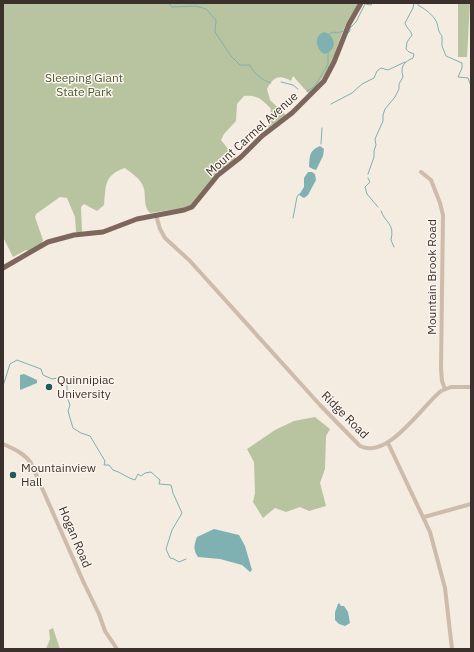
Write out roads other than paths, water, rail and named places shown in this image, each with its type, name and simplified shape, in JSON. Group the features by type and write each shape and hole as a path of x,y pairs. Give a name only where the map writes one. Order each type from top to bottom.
{"main road":[{"name":"Mount Carmel Avenue","path":"3,268 44,244 71,236 108,231 136,219 184,210 192,207 218,175 241,157 262,136 289,115 320,86 331,69 346,30 361,3"}],"street":[{"name":"Mountain Brook Road","path":"421,172 431,180 434,186 443,218 441,368 442,381 445,389"},
{"name":"Ridge Road","path":"156,215 162,233 167,241 190,261 217,293 355,442 362,447 369,449 388,443"},
{"path":"452,649 445,588 434,544 424,517 388,443 432,399 445,389 471,387"},
{"name":"Hogan Road","path":"3,444 26,456 31,463 96,607 105,631 117,649"},
{"path":"424,517 471,504"}],"water":[{"path":"324,32 331,37 334,43 331,50 324,54 319,49 317,39 318,36"},
{"path":"320,146 324,149 323,156 316,170 309,167 310,156 314,150"},
{"path":"308,172 315,174 316,180 308,195 304,198 299,195 304,187 304,178"},
{"path":"24,374 37,380 37,383 20,390 20,375"},
{"path":"214,529 239,535 245,546 252,570 250,572 242,565 220,559 198,557 194,547 197,537"},
{"path":"339,603 341,606 344,606 348,612 350,623 345,626 339,624 335,620 335,612"}],"waterway":[{"path":"168,3 172,7 196,6 206,9 216,20 215,32 231,56 240,65 250,65 259,76 271,83"},
{"path":"348,33 350,28 356,22 365,4 371,5 373,3"},
{"path":"368,174 374,157 376,145 375,139 383,121 385,109 395,97 399,89 399,84 403,77 402,67 407,61 413,58 414,54 406,49 407,42 412,35 405,23 414,3"},
{"path":"417,3 435,19 439,32 442,36 442,46 446,56 462,63 462,68 458,77 468,78 471,86"},
{"path":"329,34 343,31"},
{"path":"307,91 315,86 328,64 328,52"},
{"path":"331,104 352,93 362,84 374,78 377,71 381,68 388,70 405,62"},
{"path":"281,82 293,85 298,89"},
{"path":"321,144 322,128"},
{"path":"368,178 370,182 365,187 367,194 378,207"},
{"path":"293,218 297,197 299,194"},
{"path":"381,211 391,227 391,240 394,247"},
{"path":"3,386 10,364 17,360 41,369 43,375 52,379 62,377 67,378 67,397 70,405 68,411 73,428 90,436 105,461 104,465 109,465 113,470 135,480 138,474 141,476 145,473 151,472 160,480 159,484 171,485 182,513 172,530 166,549 170,558 179,562 186,559"}],"place":[{"name":"Quinnipiac University","path":"49,387"},
{"name":"Mountainview Hall","path":"13,475"}],"park label":[{"name":"Sleeping Giant State Park","path":"84,85"}]}
